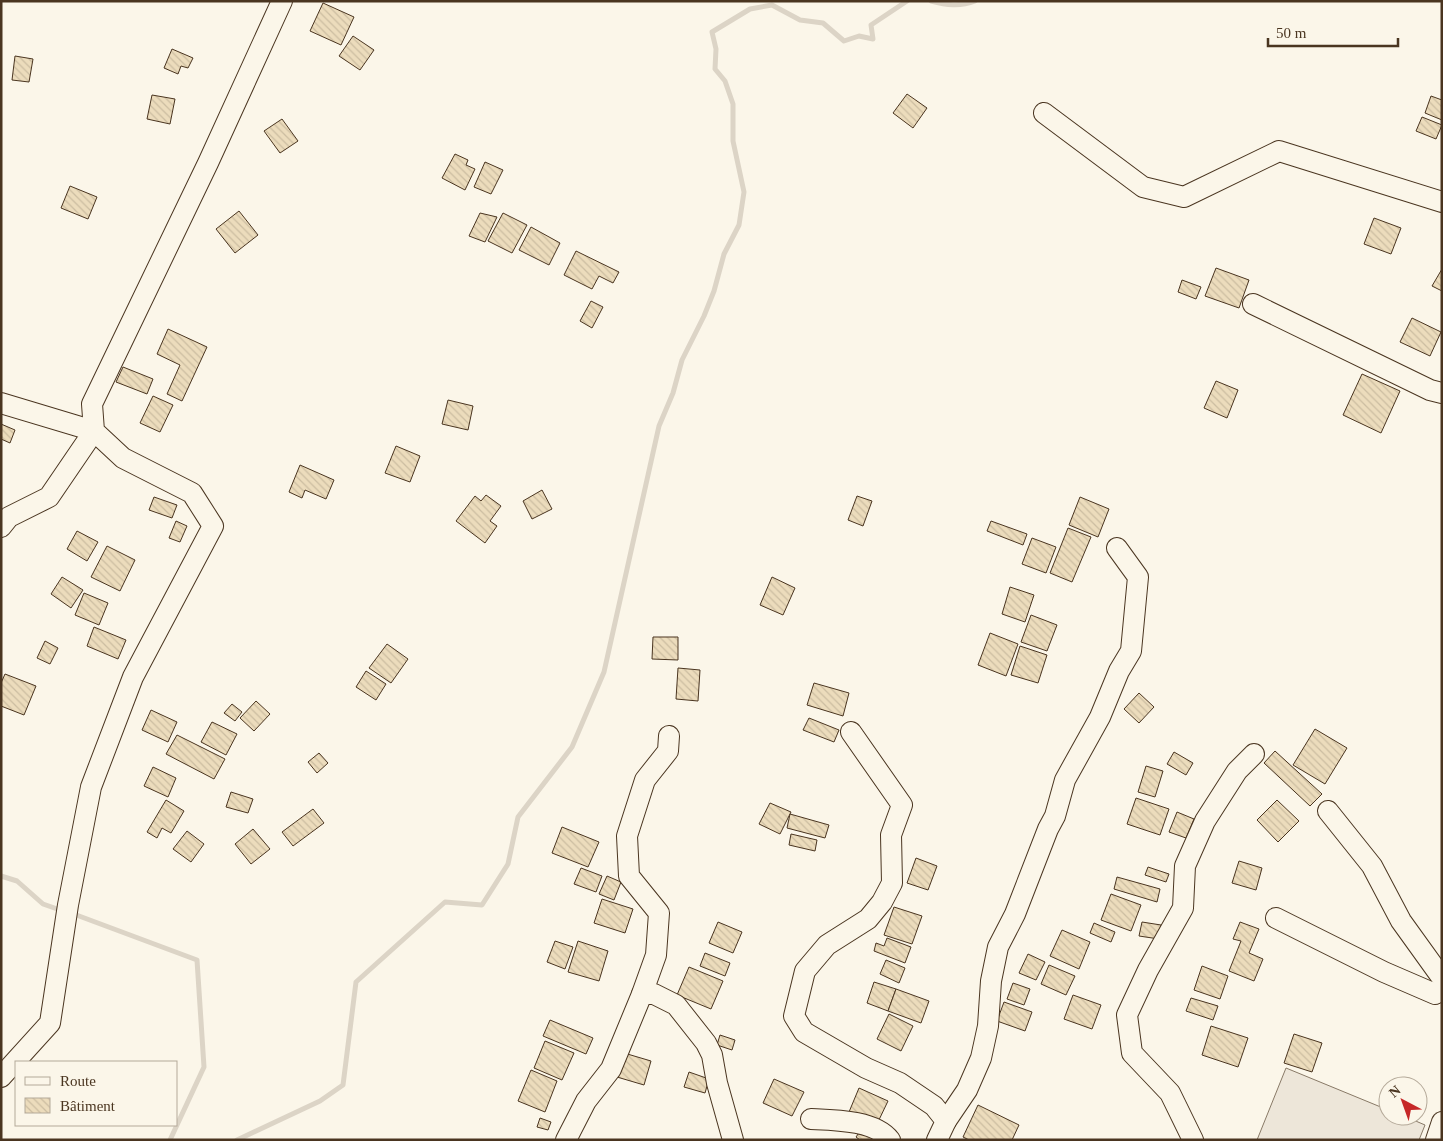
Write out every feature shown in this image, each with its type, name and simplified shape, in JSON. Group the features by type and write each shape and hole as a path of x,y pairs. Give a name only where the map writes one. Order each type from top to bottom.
{"street":[{"path":"1,527 10,517 49,497 94,431 92,404 208,163 282,1"},
{"path":"1044,113 1144,188 1184,197 1279,151 1442,202"},
{"path":"1253,304 1430,390 1442,393"},
{"path":"1,402 94,431 123,458 192,493 213,526 133,677 91,787 68,905 50,1023 16,1061"},
{"path":"937,1140 946,1121 967,1090 981,1058 988,1026 991,982 998,947 1015,914 1048,829 1055,816 1065,780 1100,717 1119,671 1131,651 1138,577 1117,548"},
{"path":"851,732 902,804 891,835 892,883 882,902 868,919 827,945 805,971 794,1016 804,1032 866,1068 900,1083 934,1106 946,1121"},
{"path":"566,1140 586,1101 611,1069 656,955 659,913 628,876 627,836 644,780 668,751 669,736"},
{"path":"1193,1140 1170,1093 1132,1053 1127,1015 1148,970 1183,908 1185,866 1205,821 1237,771 1254,754"},
{"path":"1328,811 1372,866 1401,921 1442,978"},
{"path":"1276,918 1384,972 1435,994 1442,990"},
{"path":"642,994 654,994 676,1005 706,1043 712,1055 716,1082 733,1140"},
{"path":"1,1077 15,1062"},
{"path":"811,1119 847,1121 884,1132 890,1140"},
{"path":"1436,1140 1442,1122"}],"shaded area":[{"path":"1286,1068 1378,1106 1378,1126 1425,1126 1419,1140 1257,1140"}],"building":[{"path":"323,3 354,17 341,45 310,31"},
{"path":"353,36 374,50 360,70 339,56"},
{"path":"172,49 193,58 188,68 181,66 178,74 164,68"},
{"path":"15,56 33,59 29,82 12,80"},
{"path":"907,94 927,108 913,128 893,113"},
{"path":"152,95 175,99 170,124 147,119"},
{"path":"1431,96 1442,100 1442,120 1425,113"},
{"path":"1422,117 1442,125 1436,139 1416,131"},
{"path":"282,119 298,141 280,153 264,131"},
{"path":"455,154 468,160 466,165 475,169 465,190 442,178"},
{"path":"485,162 503,170 491,194 474,187"},
{"path":"70,186 97,197 88,219 61,208"},
{"path":"239,211 258,235 235,253 216,229"},
{"path":"480,213 497,217 485,242 469,236"},
{"path":"503,213 527,225 512,253 488,241"},
{"path":"1374,218 1401,228 1391,254 1364,244"},
{"path":"531,227 560,243 549,265 519,250"},
{"path":"576,251 619,272 613,283 599,276 592,289 564,275"},
{"path":"1216,268 1249,280 1239,308 1205,296"},
{"path":"1442,269 1442,291 1432,286"},
{"path":"1182,280 1201,287 1196,299 1178,292"},
{"path":"591,301 603,307 592,328 580,321"},
{"path":"1412,318 1441,332 1430,356 1400,342"},
{"path":"168,329 207,347 182,401 167,394 180,365 157,354"},
{"path":"123,367 153,379 147,394 116,382"},
{"path":"1362,374 1400,391 1381,433 1343,415"},
{"path":"1216,381 1238,390 1227,418 1204,408"},
{"path":"153,396 173,405 160,432 140,423"},
{"path":"448,400 473,406 468,430 442,424"},
{"path":"1,424 15,430 10,443 1,439"},
{"path":"396,446 420,456 410,482 385,473"},
{"path":"300,465 334,480 326,499 305,490 302,498 289,492"},
{"path":"542,490 552,509 532,519 523,501"},
{"path":"486,495 501,506 490,521 497,526 485,543 456,521 475,496 481,501"},
{"path":"857,496 872,501 863,526 848,520"},
{"path":"154,497 177,505 172,518 149,510"},
{"path":"1080,497 1109,509 1098,537 1069,525"},
{"path":"176,521 187,526 180,542 169,538"},
{"path":"991,521 1027,534 1023,545 987,531"},
{"path":"1068,528 1091,537 1072,582 1050,573"},
{"path":"77,531 98,542 87,561 67,549"},
{"path":"1032,538 1056,547 1046,573 1022,564"},
{"path":"107,546 135,560 120,591 91,577"},
{"path":"62,577 83,590 71,608 51,594"},
{"path":"772,577 795,588 783,615 760,605"},
{"path":"1010,587 1034,595 1025,622 1002,614"},
{"path":"84,593 108,603 99,625 75,615"},
{"path":"1031,615 1057,625 1047,651 1021,642"},
{"path":"94,627 126,640 118,659 87,646"},
{"path":"990,633 1018,644 1006,676 978,665"},
{"path":"653,637 678,637 678,660 652,659"},
{"path":"45,641 58,648 50,664 37,658"},
{"path":"387,644 408,659 391,683 369,668"},
{"path":"1020,646 1047,655 1038,683 1011,675"},
{"path":"678,668 700,670 698,701 676,699"},
{"path":"366,671 386,684 376,700 356,687"},
{"path":"5,674 36,686 24,715 1,706 1,683"},
{"path":"814,683 849,693 843,716 807,705"},
{"path":"1139,693 1154,707 1139,723 1124,709"},
{"path":"256,701 270,714 254,731 240,718"},
{"path":"232,704 242,712 235,721 224,713"},
{"path":"151,710 177,722 168,742 142,730"},
{"path":"809,718 839,730 834,742 803,730"},
{"path":"212,722 237,734 226,755 201,742"},
{"path":"1315,729 1347,748 1325,784 1293,765"},
{"path":"177,735 225,759 214,779 166,754"},
{"path":"1275,751 1322,794 1310,806 1264,763"},
{"path":"1174,752 1193,763 1186,775 1167,764"},
{"path":"319,753 328,763 317,773 308,762"},
{"path":"1146,766 1163,771 1155,797 1138,792"},
{"path":"153,767 176,778 168,797 144,786"},
{"path":"231,792 253,799 248,813 226,807"},
{"path":"1136,798 1169,809 1160,835 1127,824"},
{"path":"166,800 184,811 171,833 162,828 157,838 147,832"},
{"path":"1277,800 1299,821 1278,842 1257,820"},
{"path":"770,803 791,812 780,834 759,824"},
{"path":"313,809 324,823 293,846 282,832"},
{"path":"1177,812 1194,819 1186,838 1169,832"},
{"path":"790,814 829,825 825,838 787,828"},
{"path":"562,827 599,842 588,867 552,853"},
{"path":"253,829 270,849 251,864 235,844"},
{"path":"187,831 204,844 191,862 173,849"},
{"path":"791,834 817,840 815,851 789,845"},
{"path":"916,858 937,866 928,890 907,883"},
{"path":"1239,861 1262,868 1256,890 1232,883"},
{"path":"1148,867 1169,874 1166,882 1145,875"},
{"path":"581,868 602,876 596,892 574,884"},
{"path":"607,876 621,882 614,900 599,894"},
{"path":"1117,877 1160,889 1157,902 1114,889"},
{"path":"1111,894 1141,905 1131,931 1101,920"},
{"path":"602,899 633,909 625,933 594,923"},
{"path":"894,907 922,916 912,944 884,935"},
{"path":"718,922 742,932 733,953 709,943"},
{"path":"1142,922 1161,925 1159,939 1139,936"},
{"path":"1240,922 1259,929 1249,953 1263,959 1254,981 1229,971 1241,941 1233,939"},
{"path":"1094,923 1115,932 1111,942 1090,933"},
{"path":"1062,930 1090,942 1079,969 1050,956"},
{"path":"887,938 911,947 905,963 874,951 876,943 884,946"},
{"path":"555,941 573,947 565,969 547,962"},
{"path":"578,941 608,951 599,981 568,972"},
{"path":"705,953 730,963 725,976 700,966"},
{"path":"1028,954 1045,962 1036,980 1019,973"},
{"path":"886,960 905,968 899,983 880,974"},
{"path":"1049,965 1075,976 1066,995 1041,984"},
{"path":"1202,966 1228,976 1220,999 1194,990"},
{"path":"689,967 723,981 711,1009 677,995"},
{"path":"874,982 896,989 888,1011 867,1003"},
{"path":"1013,983 1030,989 1024,1005 1007,999"},
{"path":"896,989 929,1001 921,1023 888,1011"},
{"path":"1073,995 1101,1005 1092,1029 1064,1019"},
{"path":"1191,998 1218,1006 1213,1020 1186,1011"},
{"path":"1004,1002 1032,1012 1025,1031 997,1021"},
{"path":"889,1014 913,1026 901,1051 877,1039"},
{"path":"550,1020 593,1038 586,1054 543,1036"},
{"path":"1211,1026 1248,1038 1238,1067 1202,1055"},
{"path":"1294,1034 1322,1043 1312,1072 1284,1063"},
{"path":"720,1035 735,1040 732,1050 717,1045"},
{"path":"545,1041 574,1053 562,1080 534,1068"},
{"path":"624,1053 651,1061 644,1085 617,1077"},
{"path":"531,1070 557,1081 545,1112 518,1101"},
{"path":"689,1072 709,1079 705,1093 684,1087"},
{"path":"774,1079 804,1092 792,1116 763,1103"},
{"path":"859,1088 888,1101 877,1124 849,1112"},
{"path":"978,1105 1019,1125 1012,1140 969,1140 963,1137"},
{"path":"540,1118 551,1122 548,1130 537,1127"},
{"path":"863,1127 877,1140 860,1140 856,1137"}],"waterway":[{"path":"237,1140 320,1101 343,1085 356,982 445,902 482,905 508,864 518,817 572,747 604,672 659,426 673,393 682,360 714,291 724,254 739,225 744,192 733,141 733,104 725,81 715,69 716,49 712,32 750,9 772,5 800,20 823,23 844,41 859,36 873,39 871,25 907,1"},
{"path":"931,1 953,5 975,1"},
{"path":"1,876 17,881 43,904 63,911"},
{"path":"71,913 197,960 204,1067 178,1123"},
{"path":"170,1140 177,1126"}]}
